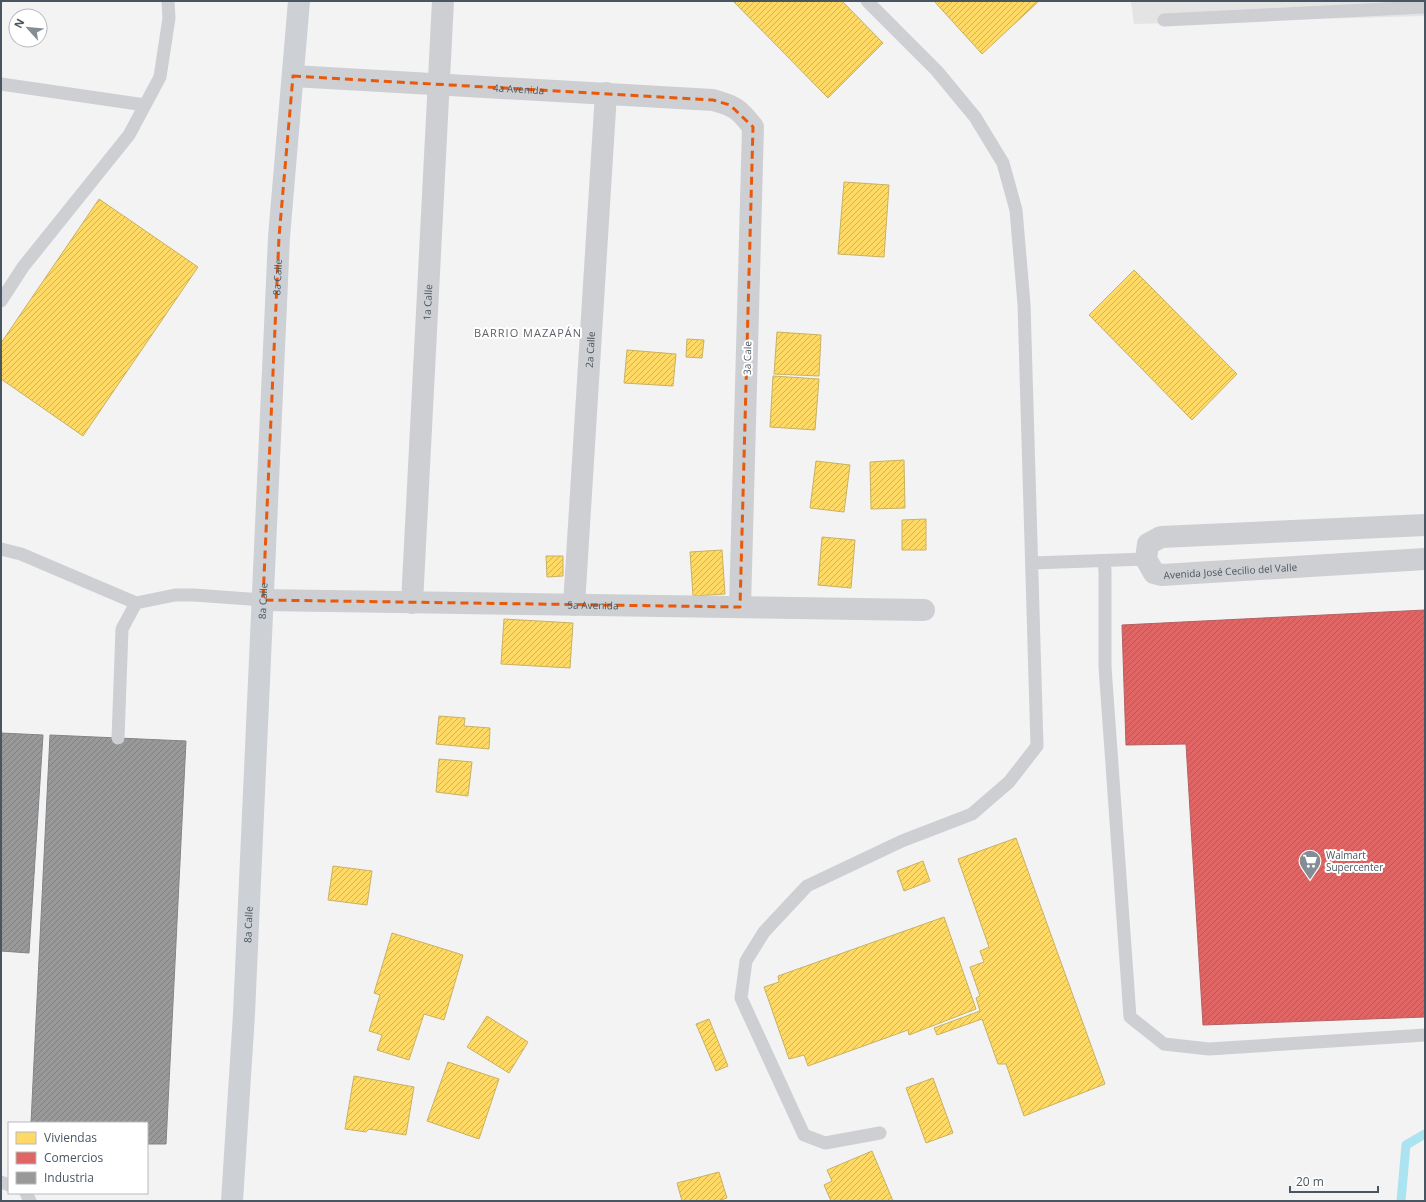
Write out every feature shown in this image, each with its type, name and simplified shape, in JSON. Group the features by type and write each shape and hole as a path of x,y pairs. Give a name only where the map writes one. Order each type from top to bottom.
{"street":[{"name":"8a Calle","path":"232,1201 244,1014 280,237 299,1"},
{"name":"1a Calle","path":"412,603 444,1"},
{"name":"4a Avenida","path":"293,76 714,100 730,104 741,112"},
{"name":"2a Calle","path":"574,605 606,93"},
{"name":"3a Cale","path":"740,607 753,127 741,112"},
{"path":"1146,559 1148,544 1161,537 1425,525"},
{"name":"Avenida José Cecilio del Valle","path":"1146,559 1154,573 1162,575 1425,559"},
{"name":"5a Avenida","path":"263,600 924,610"}],"lane":[{"path":"1,301 23,267 129,135 160,77 169,18 168,1"},
{"path":"867,1 938,71 976,117 1003,163 1016,210 1024,304 1037,746 1009,782 972,814 902,841 807,886 764,932 746,961 741,998 804,1135 825,1142 880,1133"},
{"path":"1164,20 1425,7"},
{"path":"1,84 145,105"},
{"path":"1,549 21,554 136,603 175,596 194,595 263,600"},
{"path":"1032,563 1146,559"},
{"path":"1104,561 1105,667 1130,1017 1164,1044 1209,1049 1425,1035"},
{"path":"118,738 122,629 136,603"}],"highlighted area":[{"path":"293,76 713,100 730,105 753,127 740,607 263,600 279,237"}],"shaded area":[{"path":"1131,1 1425,1 1425,16 1134,24"}],"building: Viviendas":[{"path":"733,1 842,1 883,43 828,98"},
{"path":"934,1 1039,1 982,54"},
{"path":"844,182 889,185 884,257 838,254"},
{"path":"99,199 198,267 83,436 1,379 1,343"},
{"path":"1134,270 1237,374 1192,420 1089,315"},
{"path":"777,332 821,335 819,376 774,374"},
{"path":"687,339 704,340 702,358 686,357"},
{"path":"627,350 676,354 673,386 624,383"},
{"path":"773,376 819,379 815,430 770,427"},
{"path":"904,460 905,508 871,509 870,462"},
{"path":"816,461 850,465 844,512 810,508"},
{"path":"926,519 926,550 902,550 902,520"},
{"path":"822,537 855,540 851,588 818,585"},
{"path":"722,550 725,594 693,596 690,552"},
{"path":"546,556 563,556 563,576 547,577"},
{"path":"504,619 573,623 570,668 501,664"},
{"path":"439,716 465,718 464,726 490,728 489,749 436,744"},
{"path":"439,759 472,762 468,796 436,792"},
{"path":"1016,838 1105,1084 1024,1116 1006,1064 998,1064 982,1019 937,1035 934,1028 980,1011 976,998 980,996 970,967 984,962 980,951 989,947 958,859"},
{"path":"923,861 930,881 904,891 897,871"},
{"path":"333,866 372,871 367,905 328,900"},
{"path":"944,917 976,1009 909,1035 908,1030 808,1066 804,1055 789,1059 764,987 779,982 778,976"},
{"path":"392,933 463,955 444,1020 424,1014 409,1060 377,1050 382,1035 369,1031 380,995 374,993"},
{"path":"487,1016 528,1042 509,1073 467,1047"},
{"path":"709,1019 728,1066 716,1071 696,1024"},
{"path":"448,1062 499,1079 479,1139 427,1121"},
{"path":"354,1076 414,1087 406,1135 369,1129 366,1132 345,1129"},
{"path":"933,1078 953,1133 926,1143 906,1088"},
{"path":"872,1151 893,1201 831,1201 824,1185 832,1181 827,1170"},
{"path":"719,1172 727,1198 717,1201 682,1201 677,1183"}],"building: Comercios":[{"name":"Walmart Supercenter","path":"1425,610 1425,1017 1203,1025 1186,744 1126,745 1122,625"}],"building: Industria":[{"path":"1,733 43,735 29,953 1,951"},
{"path":"50,735 186,741 166,1144 148,1144 148,1122 31,1122"}],"waterway":[{"path":"1401,1201 1406,1145 1425,1134"}],"place":[{"name":"Walmart Supercenter","path":"1310,880"}],"district":[{"name":"BARRIO MAZAPÁN","path":"528,332"}]}
